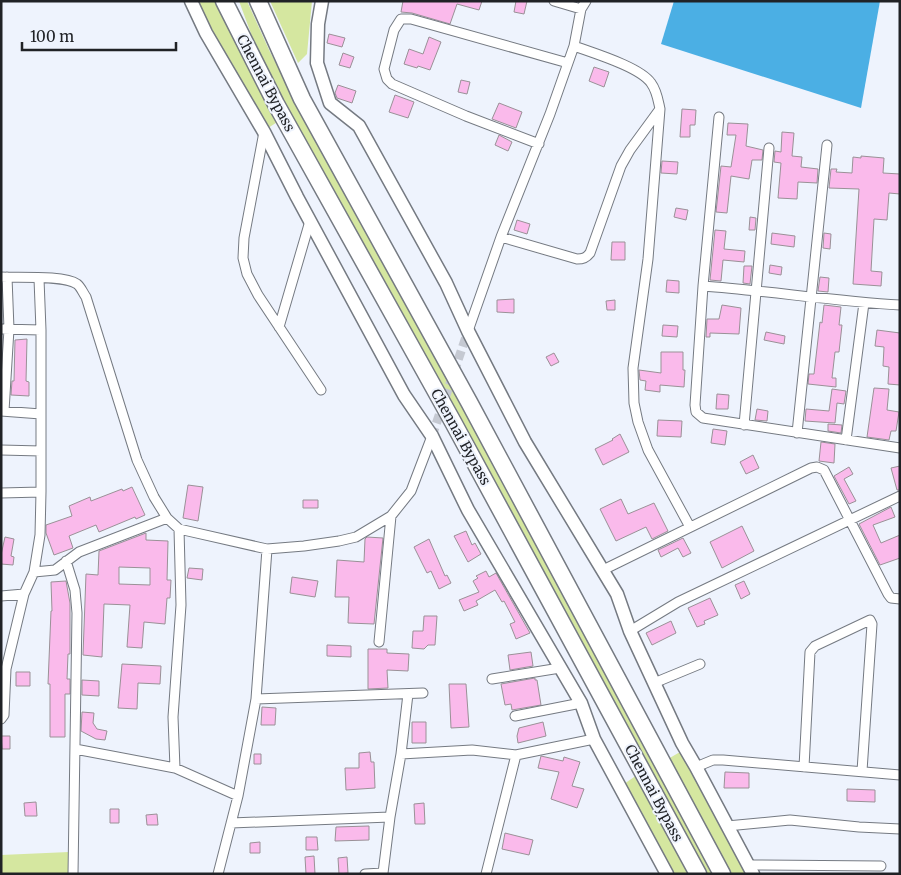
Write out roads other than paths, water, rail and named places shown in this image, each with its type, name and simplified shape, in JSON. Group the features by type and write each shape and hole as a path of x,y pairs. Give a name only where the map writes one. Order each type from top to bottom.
{"highway":[{"name":"Chennai Bypass","path":"224,1 276,104 454,422 698,874"},
{"name":"Chennai Bypass","path":"258,1 302,99 470,402 722,874"}],"street":[{"path":"191,1 206,34 264,132 404,395 432,436 468,510 581,703 594,739 666,874"},
{"path":"322,1 318,24 317,63 330,102 359,126 446,283 468,331 525,442 604,570 617,594 630,631 682,743 750,869 881,866"},
{"path":"468,331 501,237 539,144 574,46 583,5 554,1"},
{"path":"539,144 466,116 392,84 387,78 384,69 394,30 401,19 411,19 568,63"},
{"path":"574,46 640,73 650,82 657,93 660,109 648,259 633,368 633,394 638,422 648,450 690,527"},
{"path":"501,237 577,259 587,257 621,166 630,150 660,109"},
{"path":"719,117 703,286 696,412 704,418 900,448"},
{"path":"264,132 244,238 243,258 247,274 258,295 321,390"},
{"path":"797,433 827,145"},
{"path":"744,425 769,148"},
{"path":"279,327 310,221"},
{"path":"41,414 2,411 5,329 4,277 70,280 79,285 86,297 137,460 154,497 167,518 179,528 267,549 339,541 356,536 391,516 411,491 432,436"},
{"path":"1,719 4,715 6,669 24,594 34,572 40,535 41,330 39,279"},
{"path":"703,286 900,305"},
{"path":"846,440 864,303"},
{"path":"5,329 41,330"},
{"path":"1,450 41,451"},
{"path":"604,570 811,468 817,467 824,470 848,520 888,594 892,598 900,600"},
{"path":"1,493 41,492"},
{"path":"630,631 678,602 900,496"},
{"path":"379,642 391,516"},
{"path":"34,572 55,570 79,552 167,518"},
{"path":"175,768 173,717 181,605 179,528"},
{"path":"218,874 238,796 256,699 267,549"},
{"path":"66,561 75,590 77,613 72,874"},
{"path":"1,596 24,594"},
{"path":"804,767 810,652 815,646 870,620 872,624 862,772"},
{"path":"654,683 700,664"},
{"path":"492,679 560,668"},
{"path":"256,699 423,693"},
{"path":"365,874 383,873 408,694"},
{"path":"515,716 581,703"},
{"path":"401,754 472,750 516,755 594,739"},
{"path":"75,749 175,768 238,796"},
{"path":"486,874 516,755"},
{"path":"696,767 712,760 723,760 900,775"},
{"path":"231,823 390,817"},
{"path":"726,826 790,820 900,829"}],"water":[{"path":"674,1 880,1 861,108 661,44"}],"tunnel":[{"path":"432,436 468,331"}]}
